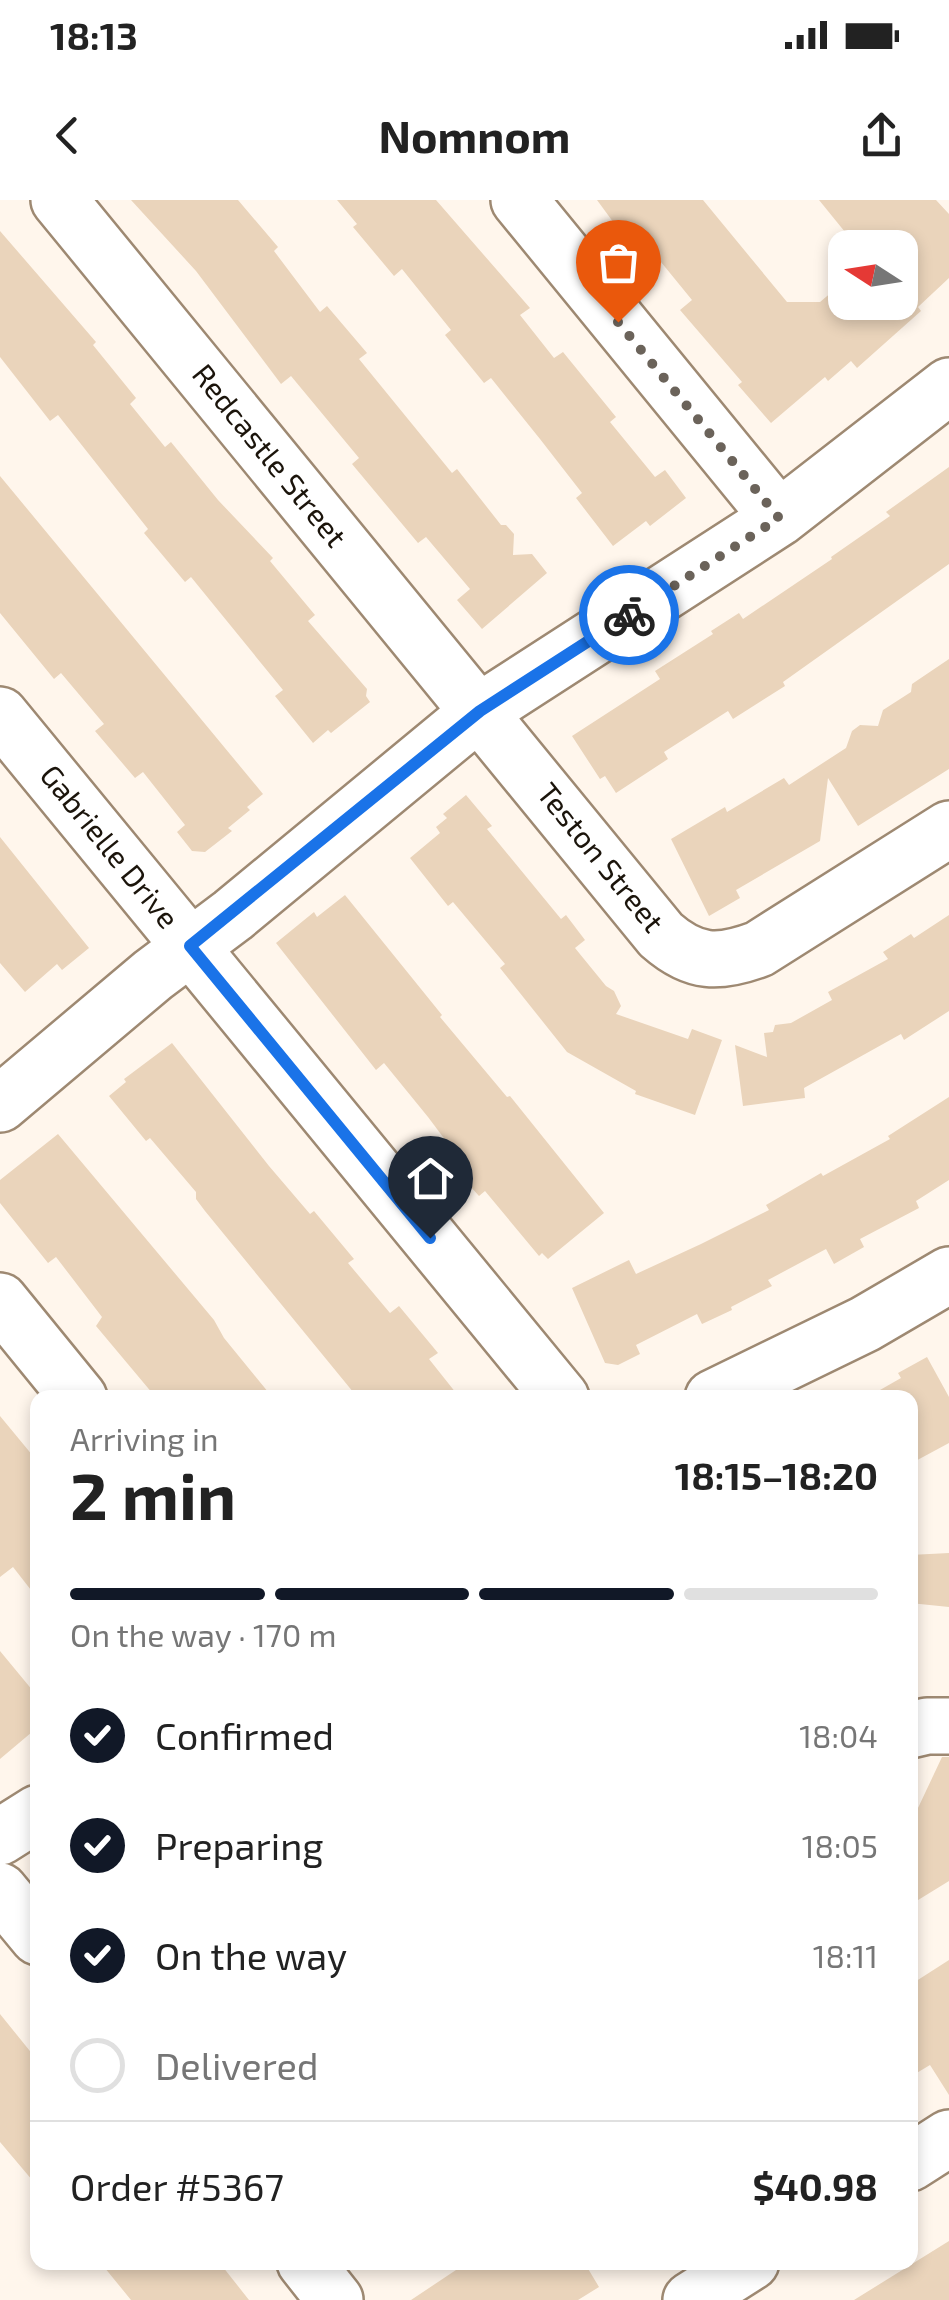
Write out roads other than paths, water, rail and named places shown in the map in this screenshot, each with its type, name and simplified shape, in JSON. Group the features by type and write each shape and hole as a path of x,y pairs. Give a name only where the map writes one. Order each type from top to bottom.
{"street":[{"name":"Redcastle Street","path":"58,200 480,711"},
{"path":"519,200 779,518"},
{"path":"0,1104 480,711 779,518 949,386"},
{"name":"Teston Street","path":"480,711 661,934 679,951 704,958 730,960 759,949 949,829"},
{"name":"Gabrielle Drive","path":"0,714 554,1390"},
{"path":"730,1390 865,1324 949,1275"},
{"path":"0,1301 72,1390"},
{"path":"918,1728 949,1726"},
{"path":"0,1836 30,1818"},
{"path":"0,1891 30,1927"},
{"path":"918,2158 949,2138"},
{"path":"312,2270 336,2300"},
{"path":"691,2300 738,2270"}]}
